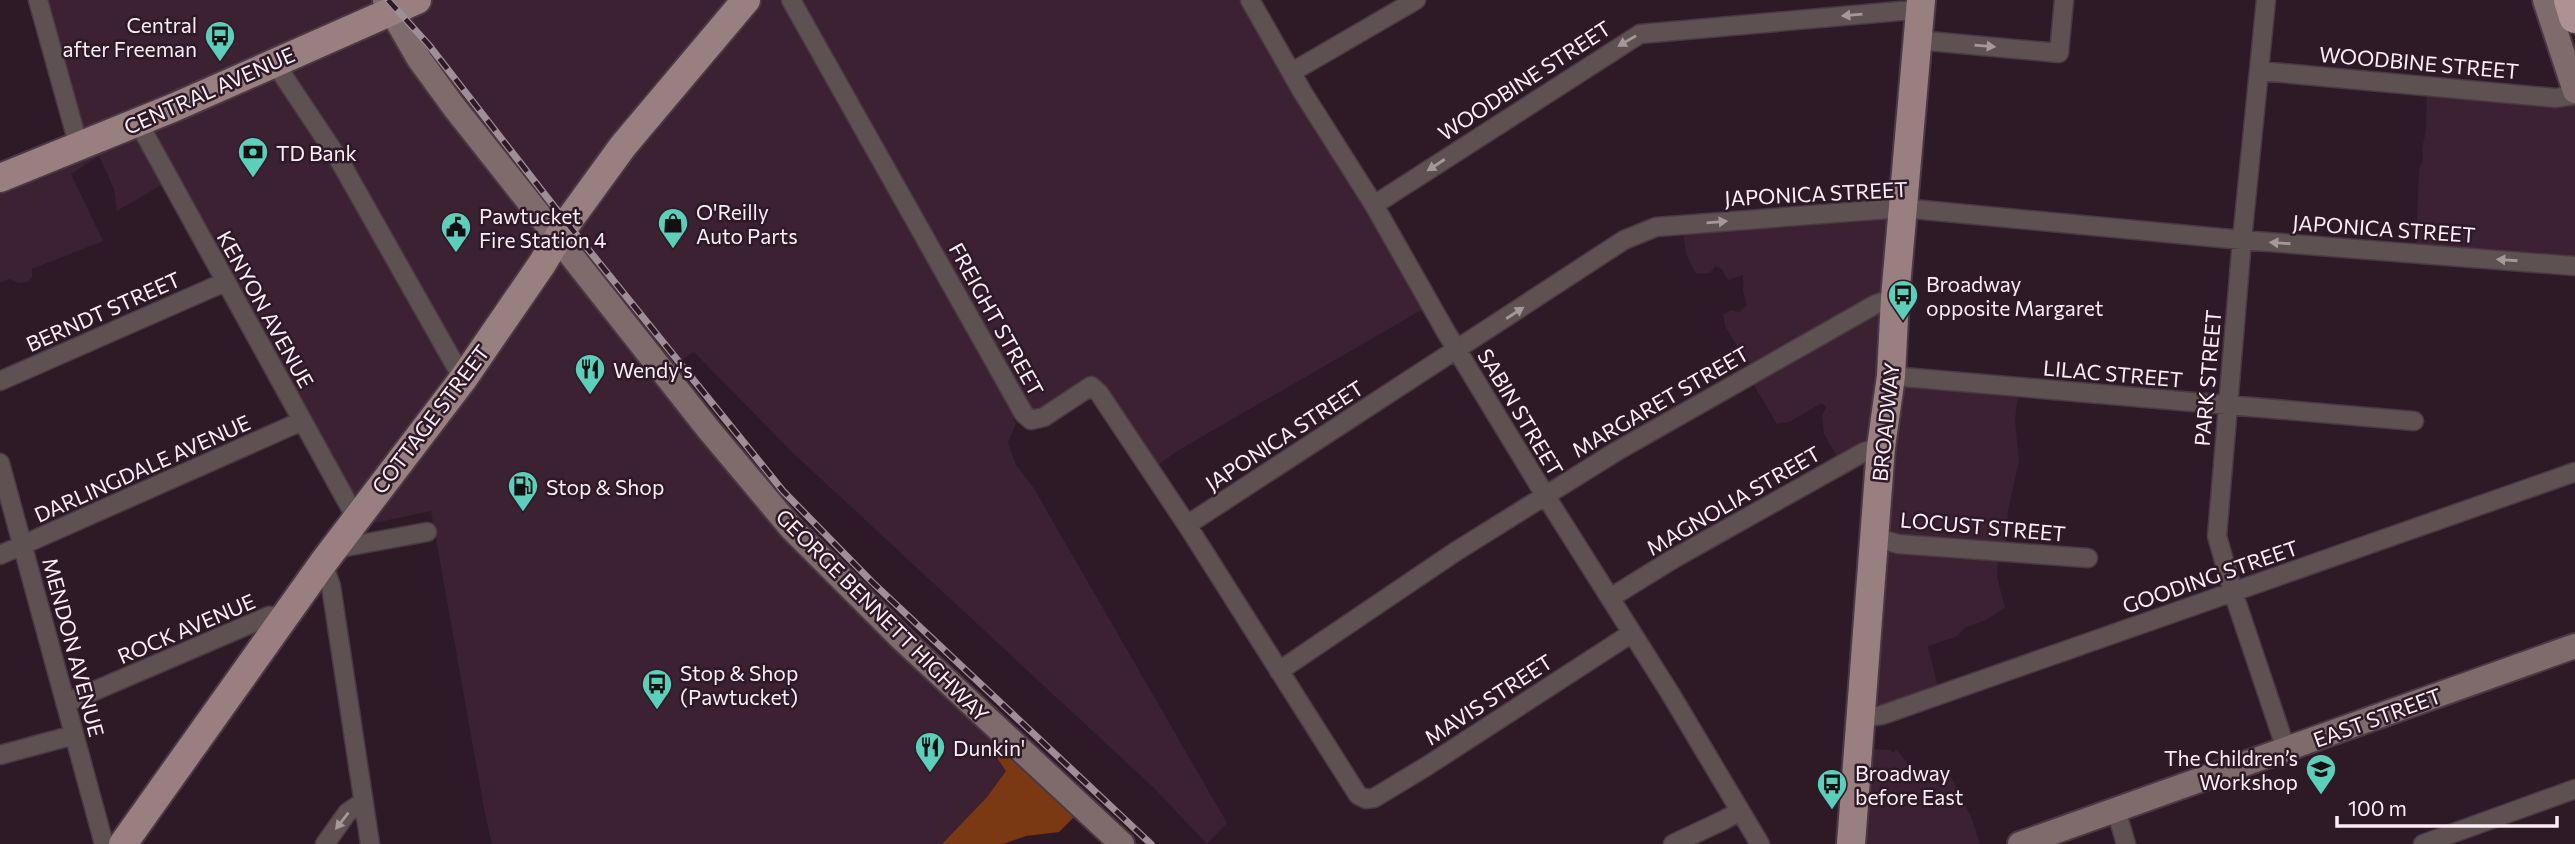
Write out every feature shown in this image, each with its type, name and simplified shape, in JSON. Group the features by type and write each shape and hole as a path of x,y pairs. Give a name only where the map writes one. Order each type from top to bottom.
{"highway":[{"path":"2570,0 2575,17"}],"main road":[{"name":"COTTAGE STREET","path":"122,844 359,515 463,379 536,274 557,238 623,146 746,0"},
{"path":"2545,0 2575,93"},
{"name":"CENTRAL AVENUE","path":"0,178 138,122 398,3"},
{"name":"GEORGE BENNETT HIGHWAY","path":"398,3 419,59 709,430 792,529 901,638 1122,844"},
{"name":"BROADWAY","path":"1851,844 1881,447 1891,376 1902,208 1920,5"},
{"name":"EAST STREET","path":"2020,844 2575,646"}],"street":[{"path":"38,0 79,147"},
{"name":"FREIGHT STREET","path":"791,0 1024,414 1031,420 1044,416 1091,386 1099,393 1187,525 1358,795 1366,799"},
{"name":"SABIN STREET","path":"1250,0 1374,205 1457,350 1760,844"},
{"path":"1293,72 1416,0"},
{"path":"1917,40 2059,53 2064,0"},
{"name":"PARK STREET","path":"2266,0 2217,536 2286,749"},
{"name":"WOODBINE STREET","path":"1374,205 1640,34 1900,10 1920,5"},
{"path":"274,62 338,158 463,379"},
{"name":"WOODBINE STREET","path":"2260,71 2556,98 2575,93"},
{"name":"KENYON AVENUE","path":"138,122 302,421 350,506 359,515"},
{"name":"JAPONICA STREET","path":"1187,525 1624,240 1656,227 1902,208 2242,240 2575,266"},
{"name":"BERNDT STREET","path":"0,381 225,282"},
{"name":"MARGARET STREET","path":"1279,671 1455,552 1545,495 1732,385 1876,304 1895,298"},
{"name":"LILAC STREET","path":"1891,376 2414,421"},
{"name":"DARLINGDALE AVENUE","path":"0,555 302,421"},
{"name":"MAGNOLIA STREET","path":"1610,598 1673,559 1868,449 1881,447"},
{"name":"MENDON AVENUE","path":"0,463 104,844"},
{"name":"GOODING STREET","path":"1860,719 1882,715 2575,472"},
{"path":"370,844 331,586 329,556 427,532"},
{"name":"LOCUST STREET","path":"1874,537 1898,544 2088,558"},
{"name":"ROCK AVENUE","path":"66,703 269,616 286,617"},
{"name":"MAVIS STREET","path":"1366,799 1374,798 1427,766 1632,633"},
{"path":"0,755 74,735"},
{"path":"2423,844 2575,789"},
{"path":"325,844 347,813 363,802"},
{"path":"2116,810 2126,844"},
{"path":"1673,844 1740,811"}],"shaded area":[{"path":"36,0 1251,0 1430,305 1179,450 1152,469 1093,387 1013,419 1016,424 1008,442 1016,465 1033,487 1227,823 1207,844 1155,789 792,452 694,352 666,369 715,438 1001,729 1006,771 987,797 942,844 492,844 431,511 346,529 354,514 165,183 117,211 114,189 99,156 71,174 103,241 32,269 32,277 27,282 19,283 10,279 0,283 0,175 74,141"},
{"path":"2427,83 2570,89 2575,85 2575,262 2416,248 2419,169 2423,159 2426,130"},
{"path":"1899,203 1888,371 2019,388 2015,420 2019,461 2008,511 2006,547 1998,552 1997,577 2005,608 1986,620 1964,628 1958,636 1928,646 1938,688 1858,716 1882,451 1838,458 1824,434 1822,416 1826,407 1822,403 1789,422 1777,424 1746,372 1749,365 1725,326 1723,314 1732,310 1739,312 1747,305 1743,291 1743,275 1728,280 1722,269 1715,266 1710,273 1696,274 1686,254 1682,221"},
{"path":"1001,729 1081,810 1059,832 1026,836 1003,844 942,844 987,797 1006,771 991,749"},
{"path":"1856,748 1890,750 1893,753 1896,749 1921,779 1950,775 1971,817 1980,844 1848,844"}],"railway":[{"path":"388,0 428,44 567,223 783,491 872,582 1151,844"}],"place":[{"name":"Central after Freeman","path":"220,63"},
{"name":"TD Bank","path":"253,179"},
{"name":"O'Reilly Auto Parts","path":"673,250"},
{"name":"Pawtucket Fire Station 4","path":"456,254"},
{"name":"Broadway opposite Margaret","path":"1903,322"},
{"name":"Wendy's","path":"590,396"},
{"name":"Stop & Shop","path":"523,513"},
{"name":"Stop & Shop (Pawtucket)","path":"657,711"},
{"name":"Dunkin'","path":"930,774"},
{"name":"The Children’s Workshop","path":"2321,796"},
{"name":"Broadway before East","path":"1832,811"}]}
